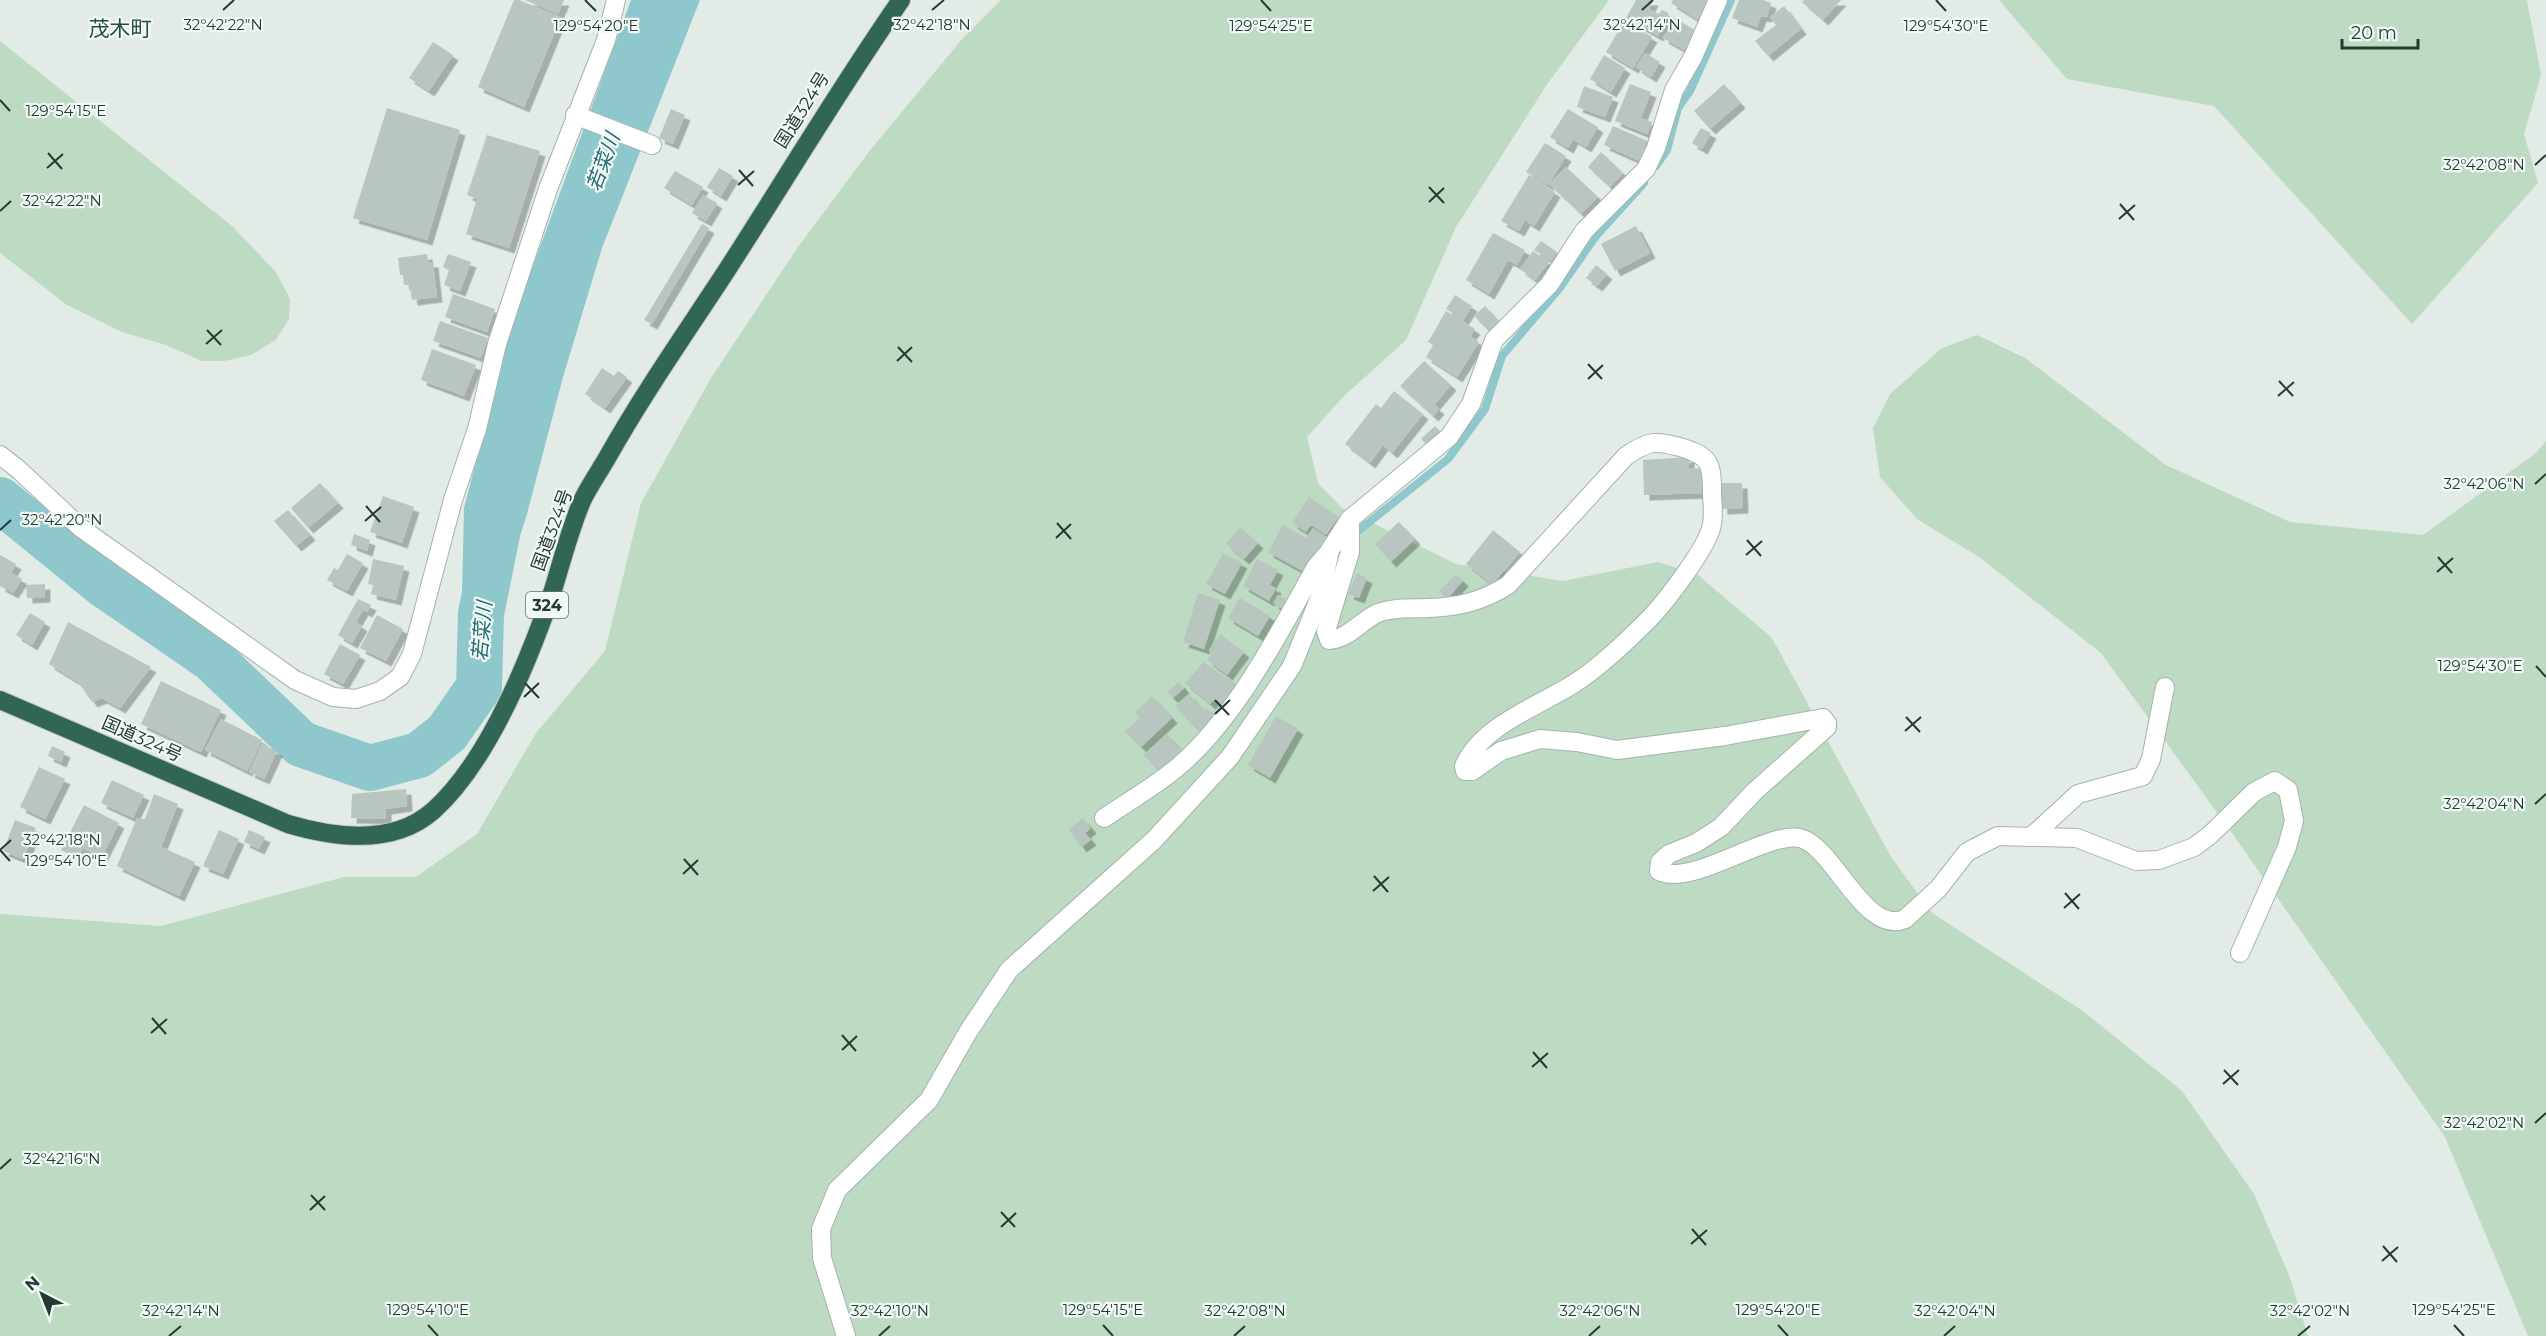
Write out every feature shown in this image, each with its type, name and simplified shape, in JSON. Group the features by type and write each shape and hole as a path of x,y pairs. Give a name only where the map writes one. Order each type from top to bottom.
{"highway":[{"name":"国道324号","path":"0,700 288,824 321,834 339,836 379,834 416,824 447,797 484,748 515,684 549,602 582,501 627,422 727,271 856,64 901,0"}],"street":[{"path":"0,455 81,528 295,680 333,697 356,699 380,691 400,677 412,654 453,500 477,429 496,344 580,117 606,40 616,0"},
{"path":"1104,818 1179,766 1217,725 1263,661 1316,567 1350,519 1449,437 1471,404 1494,340 1549,285 1584,231 1646,169 1656,148 1674,90 1693,57 1718,0"},
{"path":"580,117 652,145"},
{"path":"1350,519 1350,552 1326,631 1329,639 1337,639 1377,613 1399,609 1463,606 1487,598 1508,585 1626,456 1644,443 1667,443 1703,456 1712,466 1713,525 1705,542 1668,597 1647,621 1600,664 1575,683 1528,708 1485,738 1470,752 1464,766 1465,771 1472,771 1502,751 1540,739 1577,742 1617,750 1725,736 1823,718 1827,727 1755,791 1721,827 1696,843 1670,854 1659,862 1659,871 1668,875 1698,869 1779,839 1802,838 1818,849 1876,917 1898,922 1905,919 1938,889 1967,852 1998,836 2077,838 2136,861 2159,860 2194,847 2210,836 2254,792 2275,781 2288,790 2294,821 2287,847 2240,953"},
{"path":"846,1336 822,1258 821,1229 837,1190 929,1100 968,1032 1009,970 1154,840 1230,757 1292,666 1320,597 1330,550"},
{"path":"2031,837 2078,794 2143,776 2151,759 2165,687"}],"green space":[{"path":"1001,0 1609,0 1548,83 1456,227 1406,340 1344,396 1307,437 1318,483 1342,508 1456,564 1563,581 1658,562 1697,574 1772,638 1891,857 1932,913 2083,1011 2182,1091 2254,1194 2289,1275 2308,1336 0,1336 0,914 161,926 344,877 416,877 477,834 536,733 605,651 641,503 711,378 798,247 871,149 963,38"},
{"path":"1999,0 2527,0 2541,75 2524,134 2538,183 2412,324 2214,106 2067,79"},
{"path":"0,41 232,226 276,272 290,299 289,319 276,340 251,355 224,361 202,361 166,345 122,332 67,305 0,253"},
{"path":"1977,335 2025,358 2166,465 2290,522 2423,535 2536,453 2546,441 2546,1336 2528,1336 2445,1137 2232,833 2101,653 1979,557 1917,519 1880,477 1873,428 1890,394 1942,348"}],"water":[{"path":"631,0 700,0 602,248 563,377 527,514 500,599 462,592 464,508 513,320"}],"building":[{"path":"514,0 561,17 524,107 478,87"},
{"path":"525,0 564,0 558,14"},
{"path":"1636,0 1653,0 1649,9 1659,14 1662,10 1669,13 1658,36 1626,18"},
{"path":"1673,0 1705,0 1711,3 1700,21 1671,3"},
{"path":"1739,0 1763,0 1771,3 1767,17 1761,16 1757,27 1732,18"},
{"path":"1804,0 1841,0 1823,20 1802,2"},
{"path":"1784,6 1801,29 1768,56 1755,41 1776,25 1770,17"},
{"path":"1675,18 1698,32 1686,51 1663,38"},
{"path":"1624,21 1652,37 1633,68 1606,52"},
{"path":"433,42 453,55 429,91 409,78"},
{"path":"1645,53 1660,62 1651,77 1636,67"},
{"path":"1604,55 1625,68 1611,92 1590,79"},
{"path":"1630,84 1651,92 1641,118 1652,122 1647,134 1615,121"},
{"path":"1724,84 1740,103 1710,129 1694,111"},
{"path":"1584,86 1613,97 1605,117 1577,107"},
{"path":"387,108 460,130 427,240 353,218"},
{"path":"671,109 685,115 673,144 659,138"},
{"path":"1568,109 1598,127 1586,147 1573,139 1568,148 1550,137"},
{"path":"1613,126 1650,142 1642,162 1604,145"},
{"path":"1701,128 1711,133 1702,149 1692,143"},
{"path":"487,135 540,151 509,248 466,234 477,199 467,195"},
{"path":"1545,143 1566,156 1548,185 1526,172"},
{"path":"1601,152 1623,173 1610,187 1588,167"},
{"path":"1566,167 1598,197 1581,214 1549,184"},
{"path":"719,168 733,176 721,196 707,187"},
{"path":"675,171 703,187 692,205 664,188"},
{"path":"1529,175 1555,192 1534,226 1525,220 1519,231 1501,221"},
{"path":"703,195 717,203 706,221 692,213"},
{"path":"702,224 709,228 652,324 644,320"},
{"path":"1636,226 1650,253 1615,271 1601,244"},
{"path":"1493,233 1525,250 1517,265 1508,260 1489,294 1466,280"},
{"path":"1541,241 1557,252 1551,261 1534,250"},
{"path":"1533,251 1549,262 1535,280 1520,269"},
{"path":"427,254 428,262 433,262 437,297 412,300 410,285 404,285 403,275 400,275 398,258"},
{"path":"448,254 471,262 460,291 444,285 449,270 443,267"},
{"path":"1596,265 1607,274 1597,286 1586,278"},
{"path":"453,294 495,309 487,332 445,317"},
{"path":"1455,295 1472,306 1463,320 1446,309"},
{"path":"1485,306 1500,322 1490,332 1474,316"},
{"path":"1446,311 1475,329 1470,336 1479,342 1457,377 1426,357 1433,345 1428,342"},
{"path":"440,321 488,338 481,358 433,341"},
{"path":"432,349 476,365 464,396 421,380"},
{"path":"1424,361 1451,385 1434,405 1439,409 1433,416 1400,386"},
{"path":"602,368 614,376 618,371 627,377 605,408 585,394"},
{"path":"1394,391 1423,414 1392,453 1383,445 1370,463 1345,444 1376,404 1381,408"},
{"path":"1435,426 1441,432 1427,445 1421,439"},
{"path":"1689,457 1689,469 1704,468 1704,493 1644,495 1643,460"},
{"path":"320,483 338,503 308,528 291,508"},
{"path":"1721,483 1742,483 1743,508 1722,509"},
{"path":"383,496 414,507 402,543 370,532"},
{"path":"1309,497 1339,517 1326,535 1311,525 1306,532 1292,523"},
{"path":"288,510 310,535 296,546 274,521"},
{"path":"1399,522 1415,539 1391,562 1375,544"},
{"path":"1283,525 1306,538 1313,528 1327,538 1304,572 1268,552"},
{"path":"1240,527 1258,543 1244,559 1226,544"},
{"path":"1493,530 1520,552 1492,585 1466,564"},
{"path":"354,534 370,540 367,551 351,545"},
{"path":"1223,553 1242,563 1225,594 1206,584"},
{"path":"347,554 363,563 347,591 327,580 334,568 338,570"},
{"path":"0,555 16,564 11,573 22,579 13,593 0,586"},
{"path":"373,559 404,566 396,600 371,594 373,585 368,584"},
{"path":"1257,559 1278,570 1270,585 1276,588 1269,601 1243,586"},
{"path":"1357,573 1367,578 1359,598 1348,594"},
{"path":"1456,574 1463,581 1447,599 1439,591"},
{"path":"45,584 45,597 27,598 26,585"},
{"path":"1198,593 1220,600 1204,649 1183,642"},
{"path":"1278,595 1291,602 1286,611 1273,603"},
{"path":"1240,598 1270,616 1258,636 1228,618"},
{"path":"358,599 371,605 367,612 363,610 356,622 362,626 352,643 338,635"},
{"path":"30,613 45,622 32,645 16,635"},
{"path":"377,615 403,629 386,661 360,648"},
{"path":"68,622 151,667 120,708 102,698 92,702 78,682 49,664"},
{"path":"1220,634 1244,652 1227,675 1207,660 1212,653 1209,650"},
{"path":"340,644 360,655 343,684 324,674"},
{"path":"1204,662 1237,685 1223,706 1214,700 1210,704 1185,683"},
{"path":"161,681 221,710 201,752 141,724"},
{"path":"1179,682 1184,688 1173,698 1167,692"},
{"path":"1189,694 1203,710 1206,707 1215,717 1199,732 1175,706"},
{"path":"1152,696 1172,718 1141,747 1125,731 1140,718 1135,712"},
{"path":"1276,716 1298,729 1270,778 1248,765"},
{"path":"221,719 262,740 247,771 205,750"},
{"path":"1167,734 1182,751 1159,772 1144,755"},
{"path":"262,744 277,751 264,779 249,772"},
{"path":"52,746 65,752 61,762 48,756"},
{"path":"39,767 65,779 45,819 20,807"},
{"path":"112,780 144,795 133,818 101,803"},
{"path":"406,789 407,806 386,809 386,819 351,818 352,794"},
{"path":"154,794 178,804 161,847 195,862 179,896 117,866 137,818 145,819"},
{"path":"84,805 119,823 101,858 83,848 78,858 61,850"},
{"path":"1083,818 1091,828 1085,833 1091,840 1081,847 1069,829"},
{"path":"15,820 36,828 23,859 3,851"},
{"path":"219,830 239,839 223,874 203,866"},
{"path":"249,830 265,837 259,849 244,842"}],"waterway":[{"path":"1656,166 1667,150 1678,108 1690,91 1731,0"},
{"path":"1352,536 1448,459 1485,409 1502,356 1559,289 1596,236 1644,183"},
{"name":"若菜川","path":"0,500 103,584 212,659 301,744 370,768 419,755 447,733 479,687 481,614 497,534"}],"district":[{"name":"茂木町","path":"120,28"}]}
